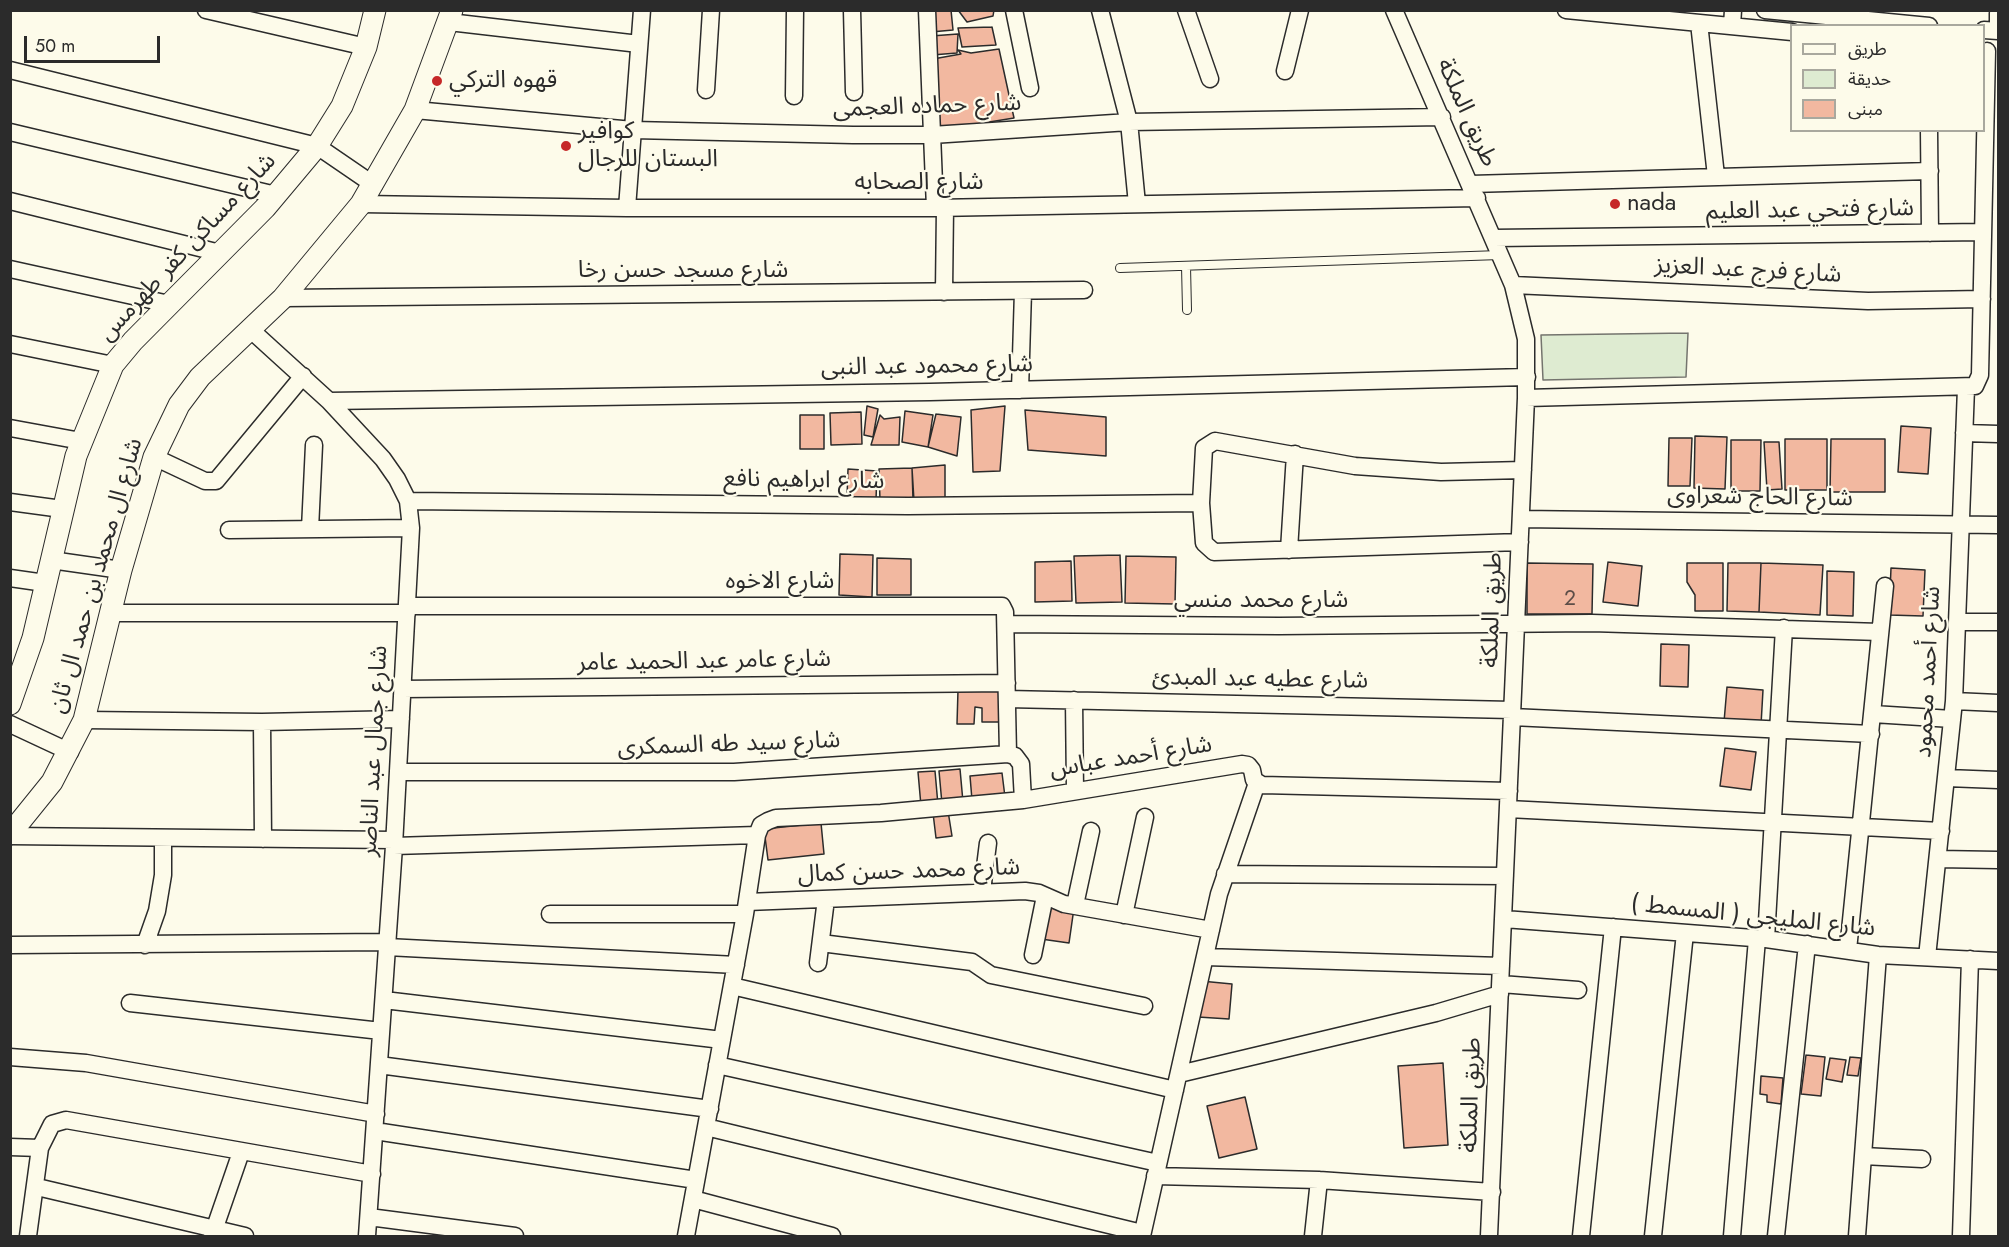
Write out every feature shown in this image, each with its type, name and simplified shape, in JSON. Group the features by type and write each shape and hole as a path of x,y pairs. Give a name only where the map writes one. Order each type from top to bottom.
{"street":[{"path":"206,10 366,47"},
{"name":"شارع مساكن كفر طهرمس","path":"12,696 45,583 81,441 113,365 276,195 317,146 342,106 366,47 375,10"},
{"path":"627,208 642,10"},
{"path":"706,90 711,10"},
{"path":"794,96 795,10"},
{"path":"852,10 854,92"},
{"path":"927,10 932,135 940,207 944,292"},
{"path":"1014,10 1030,88"},
{"path":"1100,10 1129,122 1137,204"},
{"path":"1186,10 1210,79"},
{"path":"1285,71 1300,10"},
{"name":"طريق الملكة","path":"1395,10 1513,285 1526,339 1527,377 1489,1236"},
{"path":"1566,10 1699,23 1733,18 1790,32"},
{"path":"1765,10 1921,22"},
{"path":"1998,13 1998,31"},
{"path":"451,16 639,44"},
{"name":"شارع ال محمد بن حمد ال ثان","path":"10,835 45,791 69,752 84,720 121,570 154,457 179,405 200,377 283,298 361,204 415,110 451,16"},
{"path":"1699,23 1716,176"},
{"path":"1526,398 1975,386 1980,380 1990,51"},
{"path":"10,70 317,146 374,184"},
{"name":"شارع حماده العجمى","path":"415,110 633,130 932,135 1129,122 1442,117"},
{"path":"10,132 276,195"},
{"path":"1929,132 1930,233"},
{"name":"شارع الصحابه","path":"361,204 627,208 1137,204 1474,191 1716,176 1930,171"},
{"path":"10,201 220,253"},
{"name":"شارع فتحي عبد العليم","path":"1494,238 1983,232"},
{"path":"10,269 169,304"},
{"name":"شارع فرج عبد العزيز","path":"1513,285 1868,301 1982,299"},
{"name":"شارع مسجد حسن رخا","path":"283,298 1084,290"},
{"path":"1020,390 1023,291"},
{"name":"شارع جمال عبد الناصر","path":"251,330 329,401 398,479 408,501 411,528 401,719 367,1236"},
{"path":"10,344 113,365"},
{"path":"154,457 205,481 216,481 303,376"},
{"name":"شارع محمود عبد النبى","path":"329,401 1020,390 1527,377"},
{"name":"شارع أحمد محمود","path":"1927,957 1954,701 1966,388"},
{"path":"10,428 81,441"},
{"path":"1964,433 1998,434"},
{"path":"1520,542 1289,550 1210,550 1204,543 1201,503 1204,448 1208,443 1215,441 1355,466 1441,472 1523,470"},
{"path":"310,529 314,445"},
{"path":"1289,550 1295,454"},
{"name":"شارع ابراهيم نافع","path":"408,501 908,506 1201,503"},
{"path":"10,502 62,509"},
{"name":"شارع الحاج شعراوى","path":"1521,519 1998,525"},
{"path":"229,530 411,528"},
{"path":"51,560 121,570"},
{"path":"10,578 45,583"},
{"path":"1848,950 1885,586"},
{"name":"شارع الاخوه","path":"407,610 999,605 1005,608 1006,624"},
{"path":"110,613 407,610"},
{"path":"1957,622 1998,622"},
{"name":"شارع محمد منسي","path":"1006,624 1592,623 1880,632"},
{"path":"1006,624 1008,754 1015,756 1021,764 1023,800"},
{"path":"1732,1236 1772,824 1784,628"},
{"name":"شارع عامر عبد الحميد عامر","path":"402,689 1007,691"},
{"name":"شارع عطيه عبد المبدئ","path":"1007,691 1074,700 1512,713 1870,734"},
{"path":"1074,700 1075,791"},
{"path":"1954,701 1998,703"},
{"path":"1872,714 1952,719"},
{"path":"84,720 262,722 401,719"},
{"path":"262,722 263,839"},
{"path":"10,724 69,752"},
{"name":"شارع سيد طه السمكرى","path":"398,772 734,772 1008,754"},
{"name":"شارع أحمد عباس","path":"757,835 761,825 776,818 881,813 1023,800 1242,764 1248,765 1252,770 1257,783"},
{"path":"1947,778 1998,780"},
{"path":"706,1127 1142,1235 1225,874 1257,783 1509,791"},
{"path":"1508,809 1941,831"},
{"path":"1124,915 1145,817"},
{"path":"1075,906 1091,831"},
{"path":"10,835 394,843 757,835 746,908 686,1236"},
{"path":"146,945 157,911 162,884 163,839"},
{"path":"982,891 987,843"},
{"path":"1938,859 1998,860"},
{"path":"1225,874 1505,876"},
{"name":"شارع محمد حسن كمال","path":"550,914 746,908 826,899 982,891 1033,892 1075,906 1211,930"},
{"path":"1033,955 1045,896"},
{"path":"818,963 826,899"},
{"name":"شارع المليجى ( المسمط )","path":"1504,919 1761,939 1878,954 1998,961"},
{"path":"1581,1236 1613,927"},
{"path":"1653,1236 1685,933"},
{"path":"821,943 972,962 991,975 1144,1006"},
{"path":"1776,1236 1807,944"},
{"path":"10,945 387,945 736,964"},
{"path":"1857,1236 1878,954"},
{"path":"1205,957 1501,966"},
{"path":"1961,1236 1970,959"},
{"path":"732,986 1177,1082 1436,1013 1500,989 1578,990"},
{"path":"384,1000 722,1040"},
{"path":"130,1003 381,1031"},
{"path":"10,1057 86,1063 376,1114"},
{"path":"379,1065 710,1109"},
{"path":"717,1065 1156,1170 1492,1192"},
{"path":"28,1236 40,1148 52,1124 66,1120 372,1174"},
{"path":"375,1131 696,1180"},
{"path":"10,1147 40,1148"},
{"path":"213,1234 241,1152"},
{"path":"1863,1156 1922,1159"},
{"path":"1313,1236 1318,1180"},
{"path":"36,1187 213,1234 245,1236"},
{"path":"693,1199 832,1236"},
{"path":"369,1217 515,1236"}],"lane":[{"path":"1120,268 1500,255"},
{"path":"1186,266 1187,310"}],"green space":[{"path":"1688,333 1686,377 1543,380 1541,335"}],"building":[{"path":"935,10 951,10 953,30 931,32"},
{"path":"958,10 994,10 993,16 967,22"},
{"path":"992,27 996,45 962,47 958,28"},
{"path":"958,34 957,53 932,55 931,36"},
{"path":"999,49 1014,118 940,130 933,59 961,54 958,50 971,53"},
{"path":"867,406 878,409 873,437 864,435"},
{"path":"1005,406 1000,471 973,472 971,410"},
{"path":"1025,410 1106,417 1106,456 1028,450"},
{"path":"905,411 933,415 928,447 902,442"},
{"path":"861,412 862,444 831,445 830,413"},
{"path":"936,414 961,417 957,456 928,447"},
{"path":"800,415 824,415 824,449 800,449"},
{"path":"880,415 884,419 900,417 899,445 871,445"},
{"path":"1901,426 1931,428 1928,474 1898,472"},
{"path":"1695,436 1727,437 1725,489 1694,488"},
{"path":"1669,438 1692,438 1690,486 1668,486"},
{"path":"1785,439 1827,439 1827,490 1785,490"},
{"path":"1831,439 1885,439 1885,492 1830,492"},
{"path":"1731,440 1761,440 1760,491 1731,491"},
{"path":"1764,442 1779,442 1782,489 1767,490"},
{"path":"945,465 945,501 914,501 912,468"},
{"path":"912,468 913,500 880,501 879,469"},
{"path":"848,469 877,471 876,500 847,498"},
{"path":"840,554 873,555 872,597 839,595"},
{"path":"1120,555 1122,602 1076,603 1074,556"},
{"path":"1126,556 1176,557 1175,604 1125,603"},
{"path":"877,558 911,559 911,595 877,595"},
{"path":"1071,561 1072,601 1035,602 1035,562"},
{"path":"1608,562 1642,566 1638,606 1603,602"},
{"path":"1527,563 1593,564 1592,614 1527,614"},
{"path":"1687,563 1723,563 1723,611 1695,611 1695,595 1687,582"},
{"path":"1728,563 1761,563 1759,612 1727,611"},
{"path":"1761,563 1823,565 1820,615 1759,612"},
{"path":"1891,568 1925,570 1923,616 1889,615"},
{"path":"1827,571 1854,572 1853,616 1827,615"},
{"path":"1661,644 1689,645 1688,687 1660,686"},
{"path":"1727,687 1763,690 1761,725 1724,722"},
{"path":"958,690 999,691 999,722 982,722 982,708 975,707 974,724 957,724"},
{"path":"1725,748 1756,752 1751,790 1720,786"},
{"path":"960,769 963,802 942,804 939,771"},
{"path":"935,771 938,805 921,806 918,772"},
{"path":"1002,773 1005,797 972,800 970,776"},
{"path":"948,811 952,836 936,838 933,813"},
{"path":"821,823 824,854 768,860 764,829"},
{"path":"1045,905 1074,908 1069,943 1041,939"},
{"path":"1201,981 1232,984 1229,1019 1198,1017"},
{"path":"1806,1055 1825,1057 1821,1096 1801,1094"},
{"path":"1850,1057 1861,1058 1858,1076 1847,1075"},
{"path":"1830,1058 1846,1060 1842,1082 1826,1079"},
{"path":"1443,1063 1448,1145 1404,1148 1398,1066"},
{"path":"1761,1076 1783,1078 1781,1104 1767,1102 1767,1095 1760,1094"},
{"path":"1245,1097 1257,1149 1219,1158 1207,1106"}],"place":[{"name":"قهوه التركي","path":"437,81"},
{"name":"كوافير البستان للرجال","path":"566,146"},
{"name":"nada","path":"1615,204"}]}
